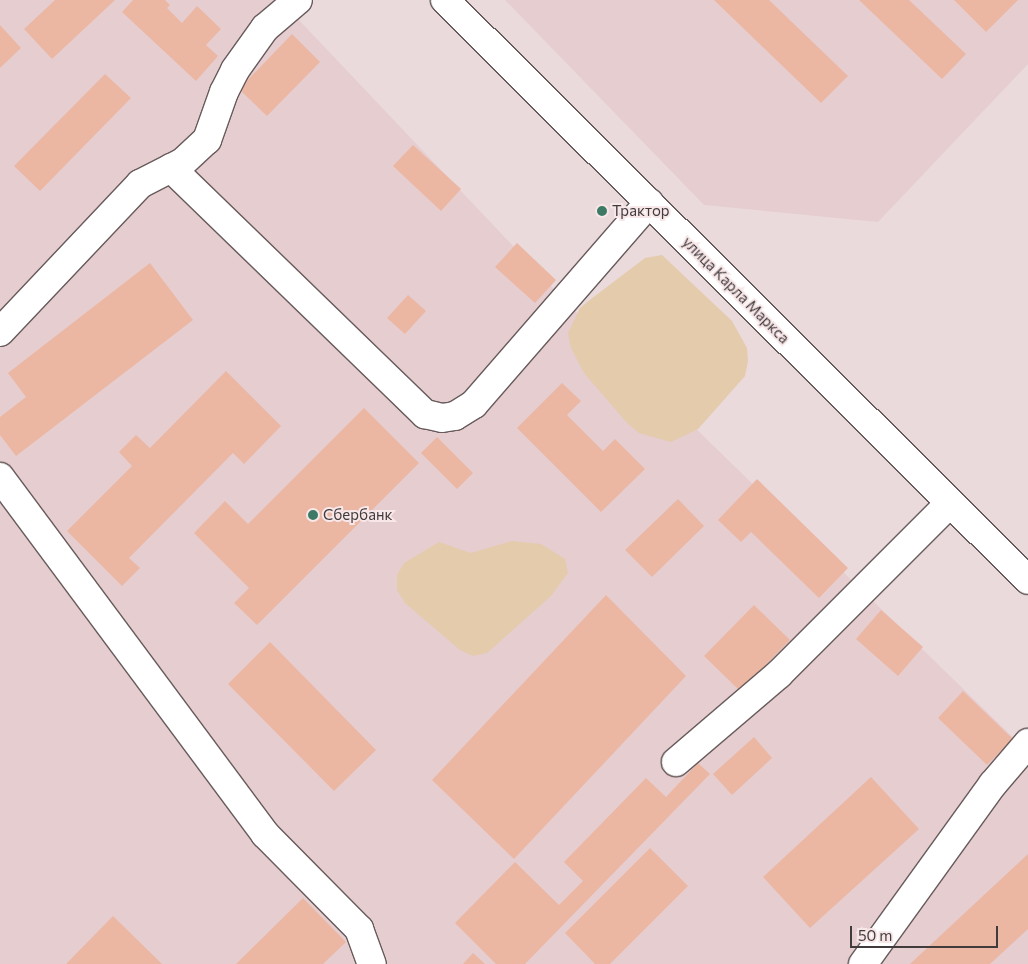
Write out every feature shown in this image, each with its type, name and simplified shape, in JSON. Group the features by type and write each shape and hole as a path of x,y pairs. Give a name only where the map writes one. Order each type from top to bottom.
{"main road":[{"path":"0,332 140,184 183,162 207,140 224,92 235,70 265,28 298,0"},
{"name":"улица Карла Маркса","path":"445,0 1028,580"},
{"path":"171,168 425,414 442,418 455,416 474,404 649,203"},
{"path":"0,477 265,834 358,929 372,964"},
{"path":"676,762 779,674 950,503"},
{"path":"863,964 993,784 1028,743"}],"shaded area":[{"path":"0,0 280,0 569,305 1028,752 1028,964 0,964"},
{"path":"505,0 1028,0 1028,64 878,222 704,205"},
{"path":"662,255 732,321 747,348 748,361 745,376 698,429 671,442 639,433 628,424 584,373 571,348 568,333 580,308 645,258"},
{"path":"512,541 541,544 565,559 568,573 551,596 487,653 473,656 460,650 405,603 397,590 397,575 404,563 439,542 471,553"}],"building":[{"path":"55,0 115,0 52,59 24,29"},
{"path":"133,0 165,0 170,5 167,8 182,23 197,6 221,29 206,45 218,56 196,81 122,12"},
{"path":"714,0 769,0 848,76 821,103"},
{"path":"859,0 909,0 966,54 942,79"},
{"path":"954,0 1018,0 986,32"},
{"path":"0,25 21,48 0,68"},
{"path":"292,34 320,62 267,116 239,89"},
{"path":"105,74 131,98 40,191 14,166"},
{"path":"413,145 461,189 441,211 393,166"},
{"path":"517,243 556,280 535,303 495,267"},
{"path":"150,263 193,320 16,456 0,435 0,417 26,397 8,373"},
{"path":"408,295 426,311 405,334 387,318"},
{"path":"226,371 281,426 244,464 233,453 129,558 140,568 122,586 67,531 132,466 119,452 136,435 150,448"},
{"path":"562,383 581,401 567,415 603,451 615,439 645,469 601,512 517,428"},
{"path":"364,408 419,463 257,625 234,603 249,588 194,533 225,501 248,524"},
{"path":"437,437 473,473 457,489 421,453"},
{"path":"757,479 848,568 819,598 751,532 741,542 718,520"},
{"path":"678,499 704,526 652,577 625,550"},
{"path":"606,595 686,676 514,859 432,780"},
{"path":"754,605 790,640 740,691 704,656"},
{"path":"881,610 923,647 898,676 856,639"},
{"path":"270,642 376,750 334,791 228,684"},
{"path":"963,691 1013,739 987,765 938,718"},
{"path":"754,737 772,758 732,795 713,774"},
{"path":"698,763 710,774 525,964 496,964 455,923 515,862 559,905 583,881 564,862 646,778 666,797"},
{"path":"871,777 919,829 810,928 763,877"},
{"path":"650,848 688,886 610,964 595,964 565,933"},
{"path":"1028,854 1028,929 990,964 910,964"},
{"path":"303,898 346,942 323,964 236,964"},
{"path":"113,916 162,964 66,964"},
{"path":"473,953 485,964 463,964"}],"place":[{"name":"Трактор","path":"602,211"},
{"name":"Сбербанк","path":"313,515"}]}
